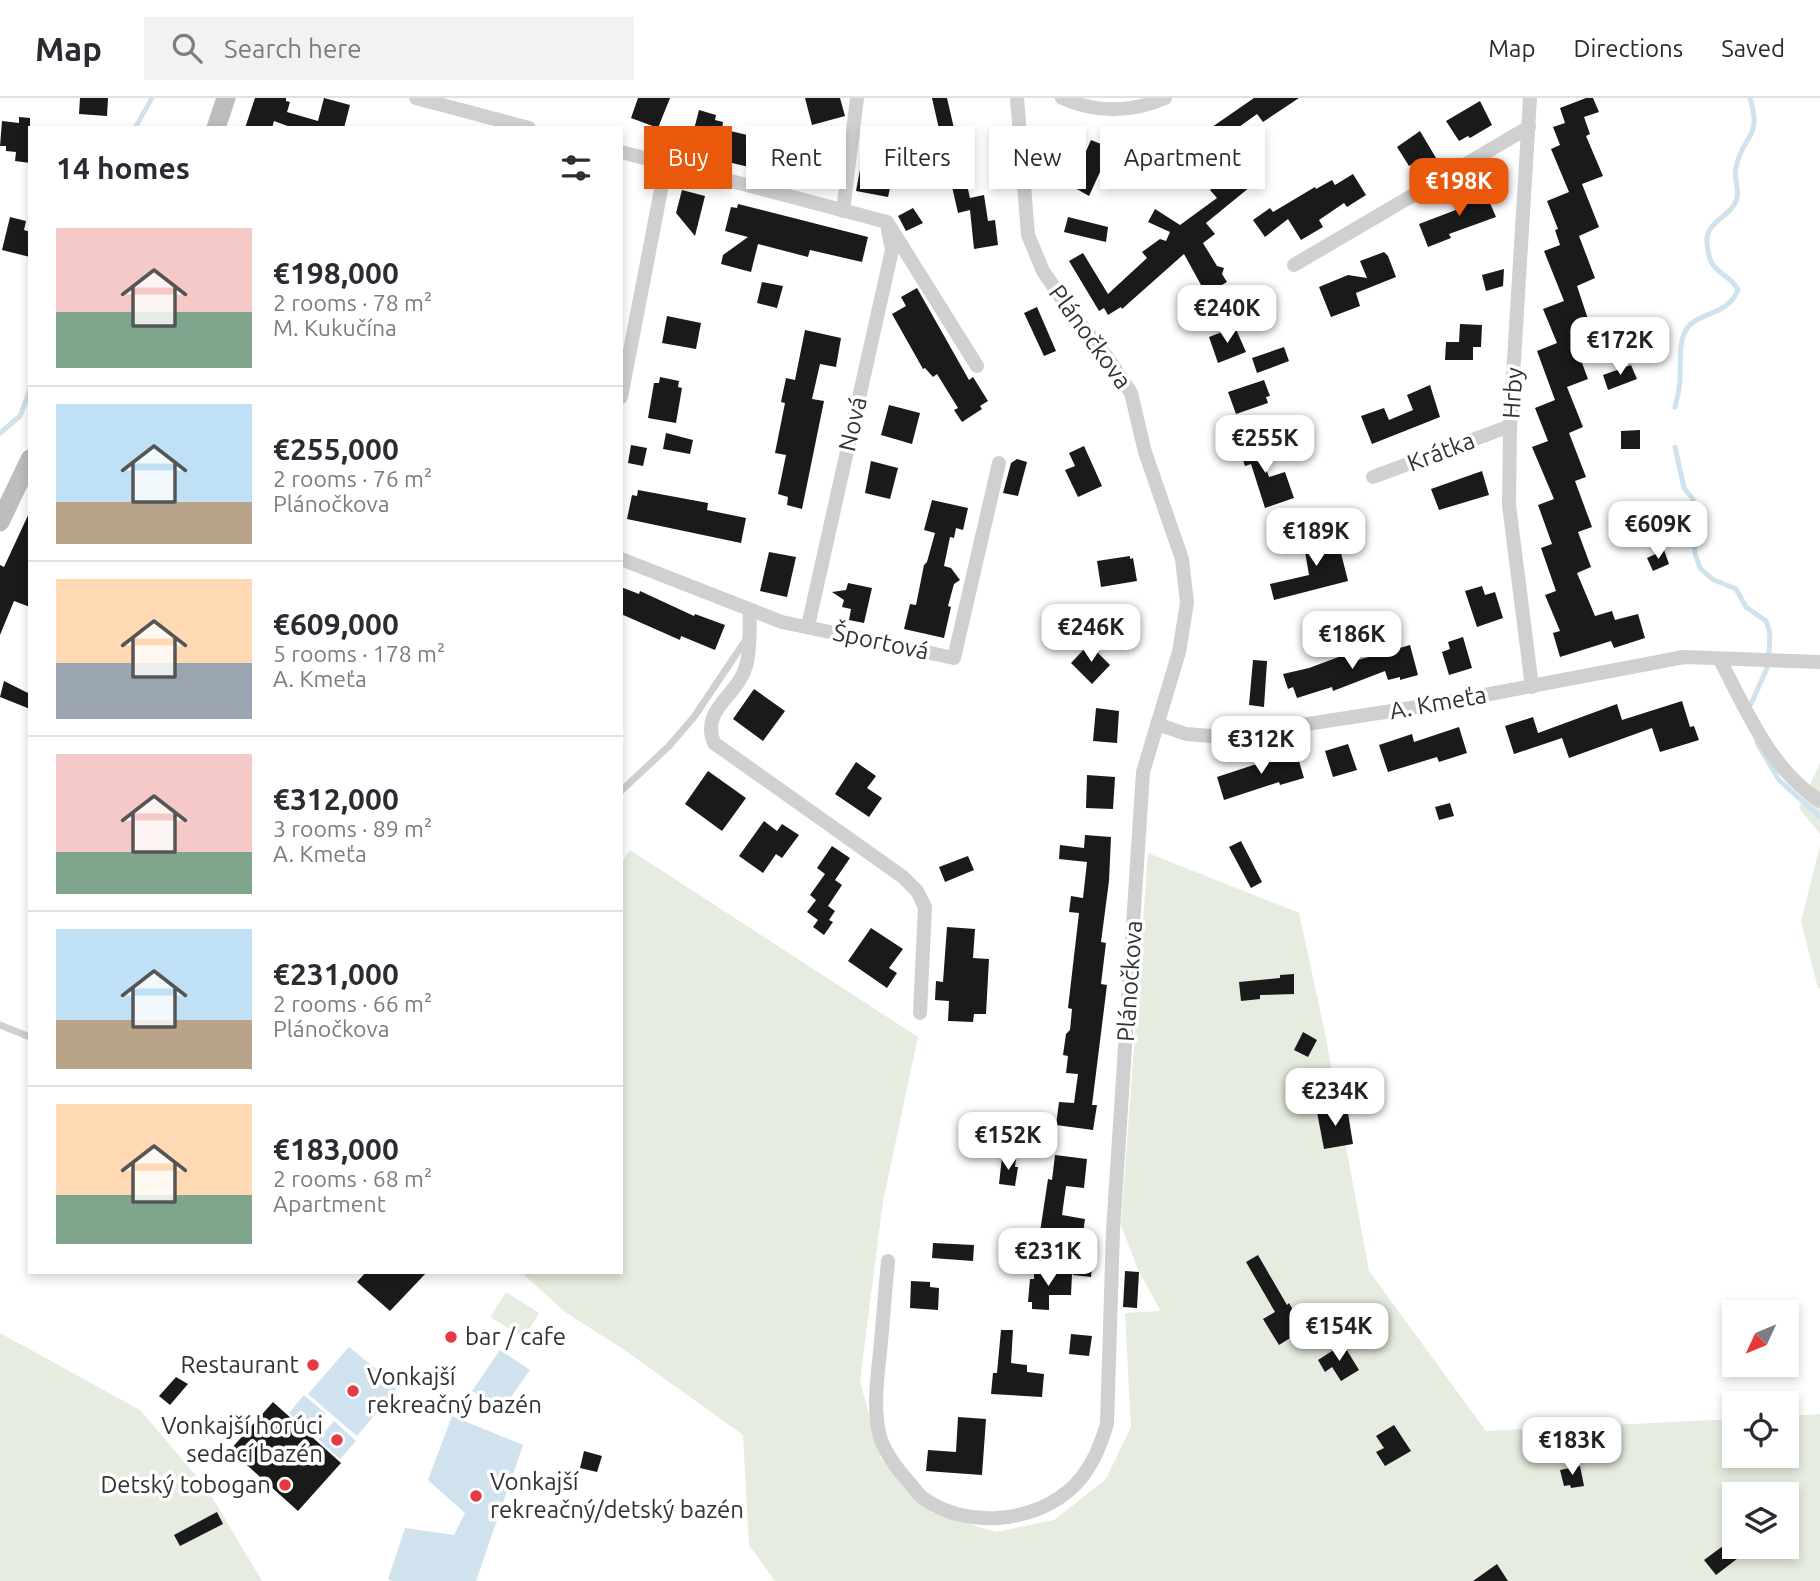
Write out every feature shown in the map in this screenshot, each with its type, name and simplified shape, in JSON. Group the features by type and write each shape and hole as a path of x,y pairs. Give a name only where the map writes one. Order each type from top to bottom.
{"street":[{"path":"217,126 226,98"},
{"path":"416,98 521,126"},
{"path":"843,211 857,98"},
{"name":"Plánočkova","path":"888,1261 876,1401 881,1438 900,1472 922,1497 952,1513 984,1518 1016,1515 1034,1511 1057,1500 1075,1485 1089,1468 1100,1447 1107,1424 1114,1217 1143,772 1179,652 1187,603 1182,558 1144,452 1131,393 1042,271 1028,235 1017,98"},
{"path":"1062,98 1099,110 1128,109 1165,98"},
{"name":"Hrby","path":"1530,98 1510,426 1509,505 1532,687"},
{"path":"1294,265 1529,127"},
{"path":"623,153 644,158"},
{"path":"732,182 887,222 977,366"},
{"path":"623,387 661,189"},
{"name":"Nová","path":"808,626 892,250 887,222"},
{"name":"Krátka","path":"1373,477 1510,426"},
{"path":"0,522 28,463"},
{"name":"Športová","path":"623,560 782,622 954,658 999,463"},
{"path":"750,611 746,669 712,718 709,730 713,743 903,877 917,891 925,907 920,1013"},
{"name":"A. Kmeťa","path":"1157,723 1186,734 1223,737 1302,727 1532,687 1684,657 1820,662"},
{"path":"1720,660 1756,727 1785,772 1802,789 1820,801"}],"lane":[{"path":"623,789 670,746 694,717 749,635"},
{"path":"0,1025 28,1036"}],"shaded area":[{"path":"1820,763 1820,834 1799,808"},
{"path":"1820,846 1820,988 1818,988 1801,922"},
{"path":"630,850 918,1037 883,1201 860,1381 881,1459 933,1513 996,1532 1054,1520 1106,1479 1131,1427 1125,1313 1161,1311 1139,1272 1121,1225 1148,853 1299,913 1324,1028 1369,1271 1486,1431 1722,1420 1722,1468 1799,1468 1799,1415 1820,1414 1820,1581 775,1581 749,1545 743,1435 626,1351 565,1312 523,1274 623,1274 623,860"},
{"path":"506,1292 539,1313 524,1338 490,1317"},
{"path":"0,1333 140,1410 206,1487 262,1581 0,1581"}],"water":[{"name":"Vonkajší rekreačný bazén","path":"349,1347 398,1387 357,1436 308,1394"},
{"path":"500,1350 530,1370 501,1411 472,1391"},
{"path":"304,1395 326,1414 310,1432 289,1413"},
{"name":"Vonkajší rekreačný/detský bazén","path":"452,1416 523,1445 476,1581 392,1581 388,1579 405,1528 454,1535 465,1513 428,1480"},
{"name":"Vonkajší horúci sedací bazén","path":"334,1421 356,1441 340,1459 318,1439"}],"building":[{"path":"80,98 108,98 107,116 79,114"},
{"path":"255,98 286,98 286,101 290,102 287,112 318,121 324,98 350,105 345,126 288,126 274,121 273,126 246,126"},
{"path":"638,98 670,98 659,126 631,118"},
{"path":"805,98 840,98 845,116 812,125"},
{"path":"932,98 947,98 953,126 938,126"},
{"path":"1254,98 1299,98 1263,122 1257,114 1240,126 1213,126"},
{"path":"1593,98 1599,112 1584,117 1590,134 1586,136 1603,176 1582,184 1599,227 1579,236 1595,278 1577,286 1591,328 1572,336 1588,379 1567,387 1583,427 1569,433 1586,477 1575,481 1592,527 1578,532 1591,567 1577,573 1595,616 1612,611 1615,620 1638,614 1645,638 1614,648 1611,641 1560,657 1553,633 1560,631 1545,595 1556,591 1541,548 1552,544 1538,505 1554,499 1532,447 1548,441 1535,408 1555,400 1537,351 1557,343 1543,309 1564,301 1544,251 1560,245 1555,230 1558,229 1547,201 1569,192 1551,149 1560,145 1553,127 1565,123 1560,108"},
{"path":"1480,101 1492,125 1459,141 1446,121"},
{"path":"699,110 716,115 715,120 723,122 722,126 695,126"},
{"path":"19,117 30,118 28,163 15,161 16,152 6,151 6,146 0,146 2,121 19,123"},
{"path":"732,131 746,135 746,166 732,163"},
{"path":"1420,131 1436,158 1420,168 1416,162 1409,166 1397,147"},
{"path":"1091,140 1100,144 1100,172 1089,196 1077,189 1086,189 1086,151"},
{"path":"860,170 860,189 890,189 888,197 856,191"},
{"path":"1353,174 1366,195 1347,207 1344,203 1319,220 1323,227 1301,240 1288,219 1265,237 1253,220 1270,208 1273,212 1315,187 1316,189 1332,180 1335,185"},
{"path":"953,189 968,189 970,198 984,195 988,221 995,220 998,245 974,249 970,210 958,213"},
{"path":"1248,189 1206,223 1215,234 1203,243 1217,266 1224,268 1222,274 1227,282 1206,294 1184,254 1122,309 1121,307 1108,315 1104,308 1099,311 1069,261 1083,253 1108,294 1147,258 1142,252 1160,239 1166,241 1170,232 1148,222 1155,209 1180,225 1217,198 1210,190"},
{"path":"1484,189 1496,217 1449,234 1451,238 1428,247 1419,224 1461,208 1457,199"},
{"path":"682,190 705,196 695,236 676,213"},
{"path":"738,204 868,237 862,262 810,250 808,257 758,244 751,272 721,264 723,255 748,237 725,231 731,207 737,208"},
{"path":"913,208 923,223 906,231 898,216"},
{"path":"10,217 26,221 24,230 28,231 28,256 2,250"},
{"path":"1068,217 1108,227 1106,242 1064,232"},
{"path":"1384,252 1396,277 1356,293 1360,306 1331,317 1319,287 1348,275 1367,278 1360,261"},
{"path":"1504,269 1503,286 1486,291 1482,275"},
{"path":"762,282 783,286 777,308 757,303"},
{"path":"917,288 969,380 973,377 988,401 980,406 982,409 962,422 954,410 958,408 937,374 933,377 923,369 892,314 906,306 901,297"},
{"path":"1037,307 1056,351 1044,356 1024,313"},
{"path":"667,316 701,323 696,349 662,343"},
{"path":"1460,324 1482,325 1481,347 1473,347 1473,360 1445,360 1446,342 1459,342"},
{"path":"1235,327 1246,352 1218,363 1209,337"},
{"path":"805,330 841,338 836,367 820,364 812,399 824,401 802,509 787,505 788,497 778,494 786,455 775,453 785,403 781,402 786,378 795,380"},
{"path":"1284,347 1289,361 1257,373 1252,358"},
{"path":"1631,365 1637,379 1608,390 1603,375"},
{"path":"660,377 679,381 678,387 682,388 676,423 648,418 654,383 659,383"},
{"path":"1264,380 1270,396 1266,397 1268,403 1236,414 1228,392"},
{"path":"1430,385 1440,417 1372,444 1361,416 1384,408 1389,420 1413,410 1407,395"},
{"path":"889,405 920,413 912,444 881,435"},
{"path":"1640,430 1640,449 1621,449 1621,431"},
{"path":"666,433 693,440 690,454 663,449"},
{"path":"1255,436 1269,477 1285,472 1294,498 1265,508 1251,464 1245,466 1237,443"},
{"path":"631,445 647,448 643,466 628,463"},
{"path":"1084,446 1102,486 1078,497 1065,470 1075,466 1069,453"},
{"path":"1017,459 1027,462 1018,496 1003,493 1011,463"},
{"path":"871,461 898,468 890,499 865,493"},
{"path":"1482,471 1489,495 1439,510 1431,489"},
{"path":"638,490 708,503 707,510 746,518 741,543 627,519 632,495 637,496"},
{"path":"932,500 968,508 963,530 956,528 954,538 950,537 944,566 951,568 960,580 954,584 944,638 904,629 910,604 916,605 924,565 935,533 924,530"},
{"path":"28,515 28,606 14,601 0,635 0,565 4,567"},
{"path":"1336,533 1348,581 1274,600 1270,584 1309,575 1303,540"},
{"path":"1664,550 1669,564 1653,571 1647,558"},
{"path":"769,552 796,557 787,597 760,591"},
{"path":"1130,556 1130,559 1133,558 1137,581 1101,587 1097,561"},
{"path":"848,583 872,588 864,623 849,620 851,609 842,607 844,600 832,592 846,590"},
{"path":"1482,586 1485,595 1495,592 1503,618 1477,627 1465,591"},
{"path":"623,588 639,594 640,591 694,616 695,614 725,625 715,650 681,636 680,640 623,615"},
{"path":"1463,637 1472,668 1449,675 1442,652 1450,649 1448,642"},
{"path":"1089,644 1110,665 1092,684 1071,663"},
{"path":"1410,645 1418,675 1400,680 1400,677 1388,680 1385,671 1333,691 1332,687 1297,698 1293,687 1288,689 1283,674 1309,668 1355,651 1358,660"},
{"path":"1253,660 1267,661 1264,707 1249,705"},
{"path":"4,681 28,693 28,708 0,697"},
{"path":"754,689 785,711 763,741 733,719"},
{"path":"1682,701 1690,727 1694,726 1699,740 1660,752 1652,728 1569,758 1562,738 1514,754 1505,726 1533,717 1538,733 1617,704 1622,720"},
{"path":"1096,708 1119,711 1117,743 1093,741"},
{"path":"1459,727 1467,753 1439,762 1437,757 1388,772 1379,745 1412,734 1414,742"},
{"path":"1348,744 1357,770 1333,777 1325,751"},
{"path":"1296,751 1304,778 1280,785 1279,782 1224,800 1217,777"},
{"path":"856,762 876,776 867,788 882,798 869,817 835,794"},
{"path":"708,771 746,798 722,831 685,804"},
{"path":"1087,775 1115,777 1113,809 1086,808"},
{"path":"1450,803 1454,816 1439,820 1435,807"},
{"path":"764,821 777,831 782,824 799,835 782,858 776,854 763,873 739,856"},
{"path":"1085,835 1111,837 1109,881 1101,942 1106,943 1101,984 1107,985 1092,1105 1097,1105 1093,1130 1056,1125 1059,1102 1074,1103 1078,1074 1066,1073 1068,1056 1063,1055 1066,1034 1070,1030 1072,1009 1068,1008 1079,913 1069,912 1071,896 1083,898 1087,862 1059,859 1060,845 1084,848"},
{"path":"1241,841 1262,882 1251,888 1229,847"},
{"path":"832,846 850,858 835,880 842,885 828,906 835,911 829,920 833,922 824,935 813,927 818,920 807,912 816,900 810,895 825,874 817,868"},
{"path":"968,856 974,870 945,882 939,867"},
{"path":"947,927 975,929 973,958 989,959 986,1014 974,1014 973,1022 948,1021 949,1001 935,1000 936,981 943,982"},
{"path":"871,928 903,949 889,968 897,973 887,988 848,961"},
{"path":"1294,974 1294,994 1260,995 1260,999 1241,1001 1239,982"},
{"path":"1303,1032 1317,1040 1308,1057 1294,1050"},
{"path":"1347,1107 1353,1144 1324,1149 1317,1112"},
{"path":"1055,1155 1087,1159 1084,1188 1066,1186 1062,1215 1085,1219 1082,1241 1042,1236 1043,1233 1040,1232 1048,1179 1052,1180"},
{"path":"1002,1157 1016,1159 1015,1167 1018,1167 1015,1186 999,1184"},
{"path":"933,1243 974,1245 973,1261 932,1258"},
{"path":"1258,1255 1287,1305 1289,1303 1294,1312 1296,1311 1306,1328 1279,1345 1263,1319 1275,1312 1246,1262"},
{"path":"1075,1256 1093,1258 1091,1277 1073,1275"},
{"path":"1125,1271 1139,1272 1137,1308 1123,1307"},
{"path":"1034,1273 1072,1274 1071,1295 1049,1295 1049,1310 1032,1309 1032,1302 1028,1302 1030,1279 1034,1279"},
{"path":"364,1274 425,1274 390,1311 357,1282"},
{"path":"911,1281 930,1282 930,1287 939,1288 938,1310 910,1308"},
{"path":"1001,1330 1013,1330 1011,1363 1027,1365 1027,1372 1044,1374 1042,1397 991,1394 993,1373 997,1373"},
{"path":"1071,1334 1092,1336 1089,1356 1069,1354"},
{"path":"1343,1344 1359,1370 1341,1381 1332,1367 1325,1372 1318,1360"},
{"path":"176,1377 188,1384 170,1405 159,1396"},
{"path":"273,1402 341,1463 298,1511 230,1450"},
{"path":"958,1417 986,1419 982,1475 926,1471 928,1450 956,1452"},
{"path":"1394,1425 1411,1451 1385,1466 1376,1452 1384,1448 1376,1436"},
{"path":"584,1451 602,1456 597,1472 580,1468"},
{"path":"1580,1466 1584,1486 1564,1486 1560,1470"},
{"path":"217,1512 223,1524 180,1546 174,1535"},
{"path":"1722,1547 1722,1559 1737,1559 1716,1575 1704,1560"},
{"path":"1497,1564 1508,1581 1473,1581"}],"waterway":[{"path":"136,126 152,98"},
{"path":"1675,407 1680,382 1683,335 1691,324 1727,305 1738,290 1732,281 1712,264 1707,238 1712,226 1728,212 1736,200 1736,168 1753,130 1750,98"},
{"path":"0,433 20,416 28,395"},
{"path":"1675,447 1684,488 1693,499 1695,554 1700,568 1712,579 1736,589 1746,607 1766,621 1770,633 1769,653"},
{"path":"1751,704 1768,666"},
{"path":"1757,743 1779,780 1820,817"}],"place":[{"name":"bar / cafe","path":"451,1337"},
{"name":"Restaurant","path":"313,1365"},
{"name":"Vonkajší rekreačný bazén","path":"353,1391"},
{"name":"Vonkajší horúci sedací bazén","path":"337,1440"},
{"name":"Detský tobogan","path":"285,1485"},
{"name":"Vonkajší rekreačný/detský bazén","path":"476,1496"}]}
